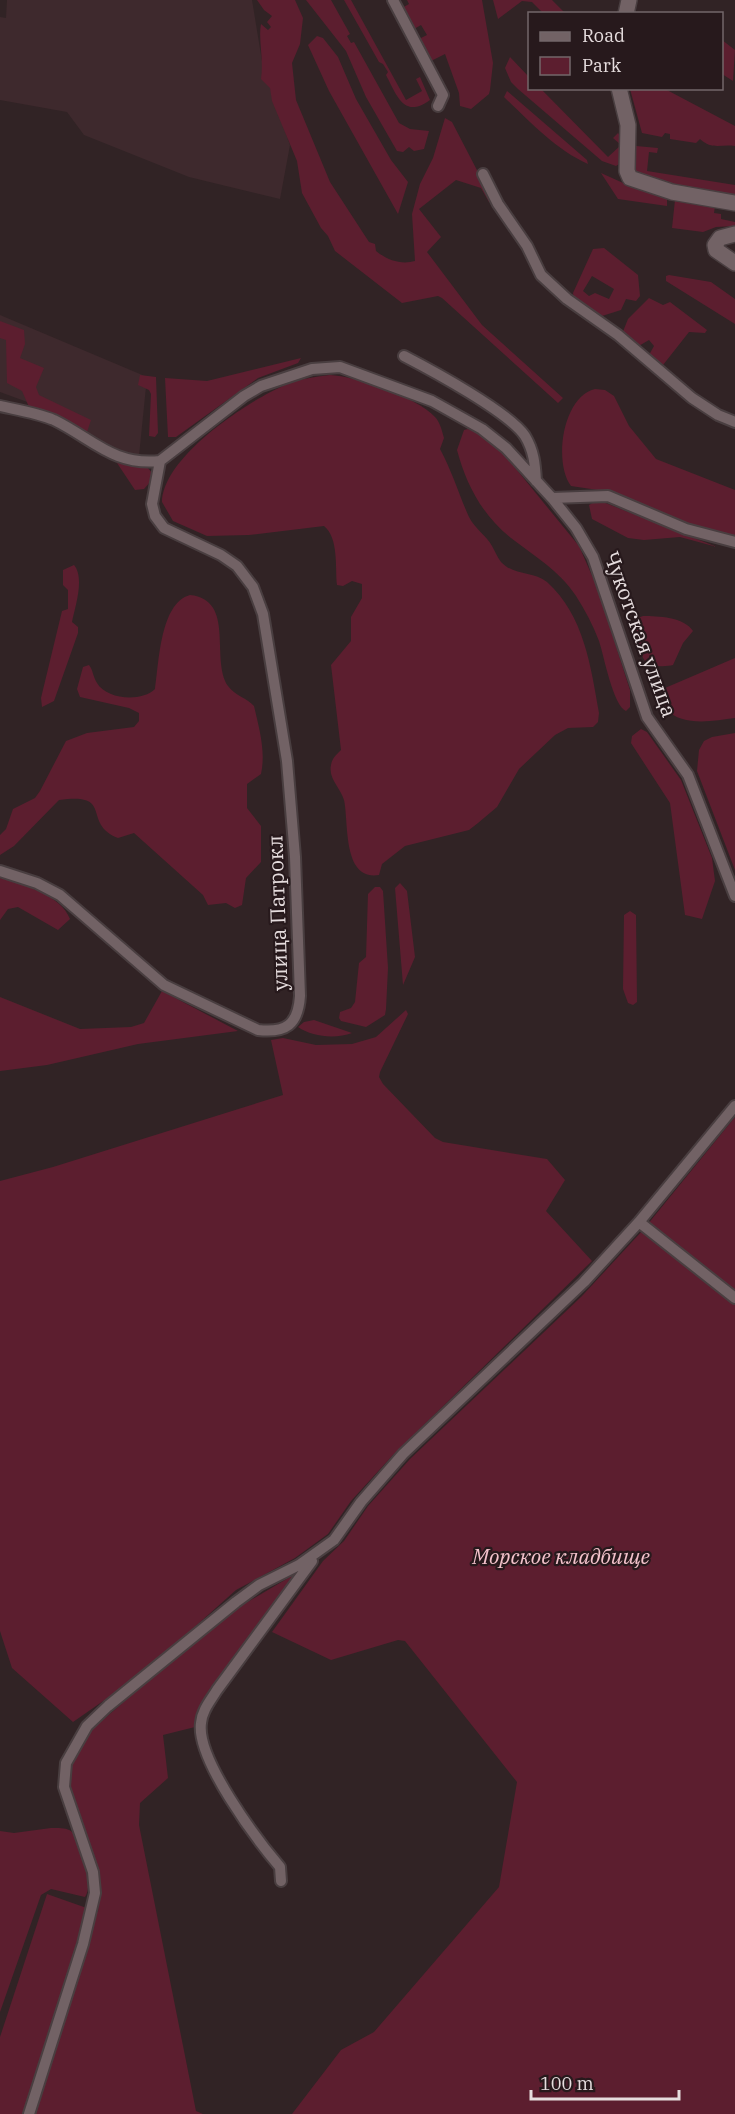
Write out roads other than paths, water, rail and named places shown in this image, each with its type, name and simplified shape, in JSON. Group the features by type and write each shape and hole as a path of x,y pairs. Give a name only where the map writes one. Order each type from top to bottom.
{"street":[{"path":"393,0 443,95 438,106"},
{"path":"619,90 628,125 627,171 630,178 642,184 735,203"},
{"path":"483,174 498,204 527,246 541,275 692,398 735,422"},
{"path":"735,234 720,238 715,245 716,250 735,263"},
{"path":"404,356 441,376 518,429 532,450 536,481"},
{"name":"Чукотская улица","path":"160,460 244,396 261,386 312,369 340,367 432,401 482,429 506,448 552,498 576,528 593,557 647,717 694,789 735,896"},
{"path":"0,406 53,420 116,457 148,462 160,460"},
{"name":"улица Патрокл","path":"0,871 37,883 60,895 154,978 174,990 258,1030 273,1031 286,1028 297,1015 300,996 293,830 287,761 263,614 253,587 237,566 221,555 164,528 155,516 152,504 160,460"},
{"path":"552,498 608,496 676,526 735,542"},
{"path":"29,2114 83,1944 95,1893 93,1872 64,1787 63,1774 71,1750 87,1726 202,1628 259,1585 317,1553 334,1540 361,1502 403,1454 584,1282 639,1222 735,1106"},
{"path":"639,1222 735,1298"},
{"path":"280,1881 280,1868 235,1807 208,1755 202,1740 201,1723 208,1703 317,1553"}],"park label":[{"name":"Морское кладбище","path":"561,1556"}]}
